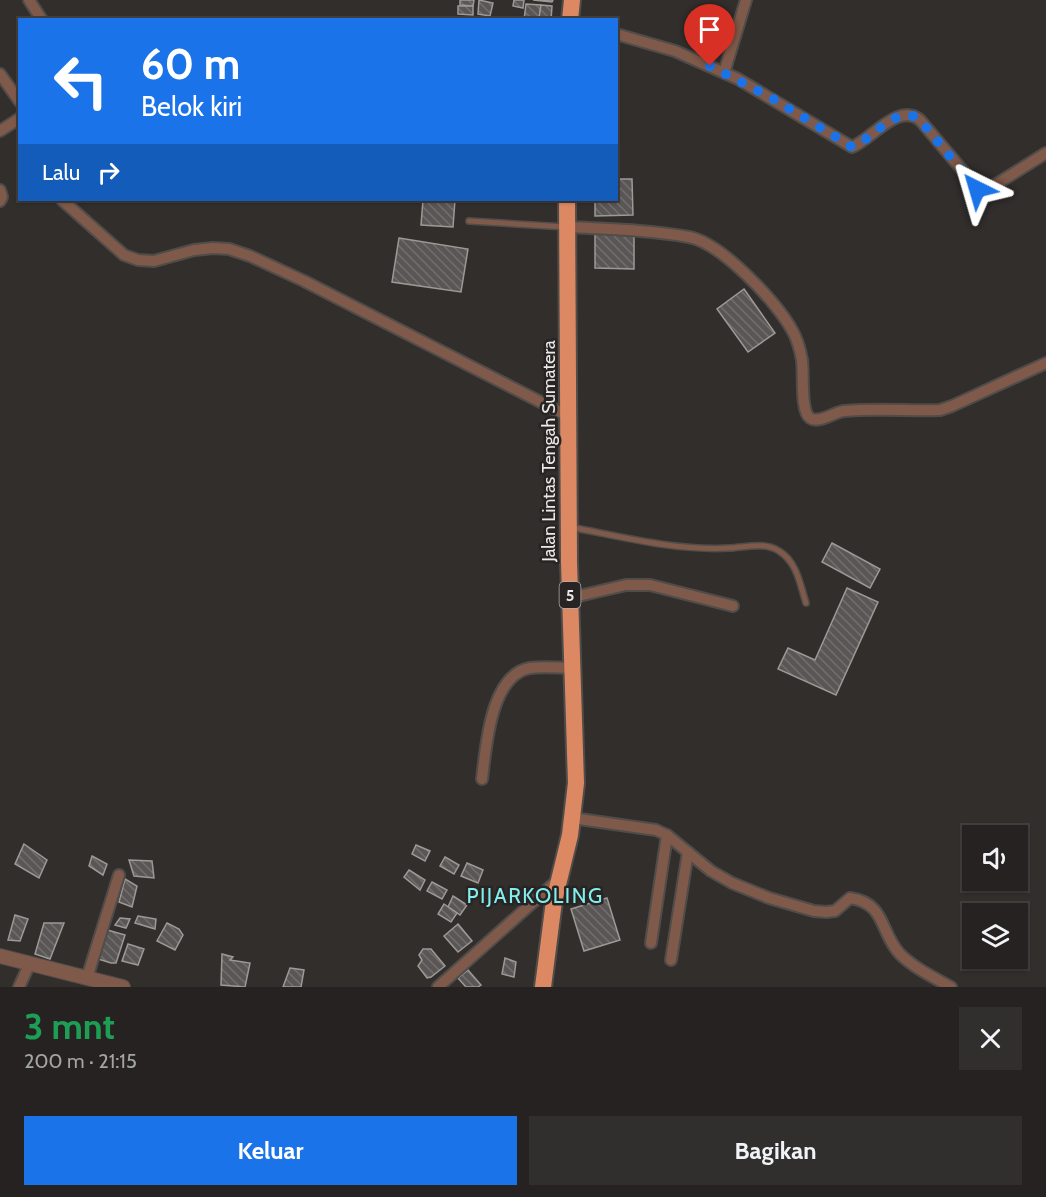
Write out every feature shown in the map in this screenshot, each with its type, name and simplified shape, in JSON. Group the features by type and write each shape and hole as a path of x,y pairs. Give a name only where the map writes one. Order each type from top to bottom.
{"highway":[{"path":"570,18 572,0"},
{"name":"Jalan Lintas Tengah Sumatera","path":"543,987 554,901 572,818 576,783 570,598 567,201"}],"street":[{"path":"29,0 41,18"},
{"path":"724,73 746,0"},
{"path":"618,35 675,51 724,73 770,97 852,147 900,116 914,116 920,120 975,187 982,192 1046,153"},
{"path":"0,74 18,99"},
{"path":"0,131 18,119"},
{"path":"0,190 2,197 0,201"},
{"path":"63,201 124,255 138,260 154,261 194,250 213,248 229,249 250,256 304,281 568,416"},
{"path":"567,227 653,232 691,237 714,247 765,294 792,330 799,345 804,406 807,416 812,419 821,419 843,411 940,410 1046,363"},
{"path":"570,598 626,585 650,585 734,606"},
{"path":"482,779 490,725 500,694 509,680 530,668 572,668"},
{"path":"572,818 656,830 667,835 711,871 732,883 769,898 814,911 835,911 850,898 870,904 884,922 891,942 901,954 922,971 951,987"},
{"path":"651,943 667,835"},
{"path":"671,960 688,852"},
{"path":"87,978 119,875"},
{"path":"438,987 560,878"},
{"path":"0,956 123,987"},
{"path":"19,987 30,963"}],"lane":[{"path":"469,221 567,227"},
{"path":"569,527 667,546 710,549 769,546 788,558 796,570 806,603"}],"building":[{"path":"460,0 474,0 473,6 460,5"},
{"path":"479,0 493,3 490,16 478,14"},
{"path":"514,0 524,0 523,8 513,6"},
{"path":"526,4 541,5 539,18 524,18"},
{"path":"541,5 552,6 551,18 539,18"},
{"path":"458,6 473,6 473,15 458,14"},
{"path":"618,179 632,179 633,215 595,216 595,201 618,201"},
{"path":"423,201 455,201 453,227 421,225"},
{"path":"595,233 634,233 634,269 595,268"},
{"path":"399,238 468,249 461,292 392,282"},
{"path":"744,289 775,333 748,352 717,309"},
{"path":"832,543 880,569 870,588 822,562"},
{"path":"847,588 878,602 836,695 778,669 788,648 815,660"},
{"path":"24,844 47,860 39,878 15,864"},
{"path":"416,845 430,851 425,861 412,854"},
{"path":"92,856 107,864 103,875 89,866"},
{"path":"445,857 459,865 454,874 440,866"},
{"path":"129,860 152,861 154,878 134,876"},
{"path":"467,863 483,870 478,883 461,876"},
{"path":"409,870 425,880 420,890 404,877"},
{"path":"125,879 137,886 132,907 119,902"},
{"path":"432,882 447,890 442,899 427,891"},
{"path":"453,896 467,905 460,915 448,907"},
{"path":"607,898 620,940 584,951 571,909"},
{"path":"444,904 457,913 451,922 438,914"},
{"path":"15,915 28,919 20,941 8,940"},
{"path":"138,916 156,919 155,929 135,923"},
{"path":"120,918 130,919 126,928 115,925"},
{"path":"44,923 64,923 50,959 35,954"},
{"path":"167,923 179,929 183,935 175,950 157,941"},
{"path":"458,924 472,941 458,952 444,936"},
{"path":"104,929 125,935 116,963 95,958"},
{"path":"128,944 144,949 138,965 122,961"},
{"path":"423,949 431,949 445,966 427,978 418,966 422,960 419,955"},
{"path":"222,954 233,957 230,960 250,963 245,987 221,985"},
{"path":"505,958 516,962 514,977 502,974"},
{"path":"290,968 304,970 301,987 283,987"},
{"path":"468,970 481,985 466,987 458,978"}],"district":[{"name":"PIJARKOLING","path":"535,896"}],"route":[{"path":"710,66 770,97 852,147 900,116 908,114 914,116 920,120 977,189"}]}
